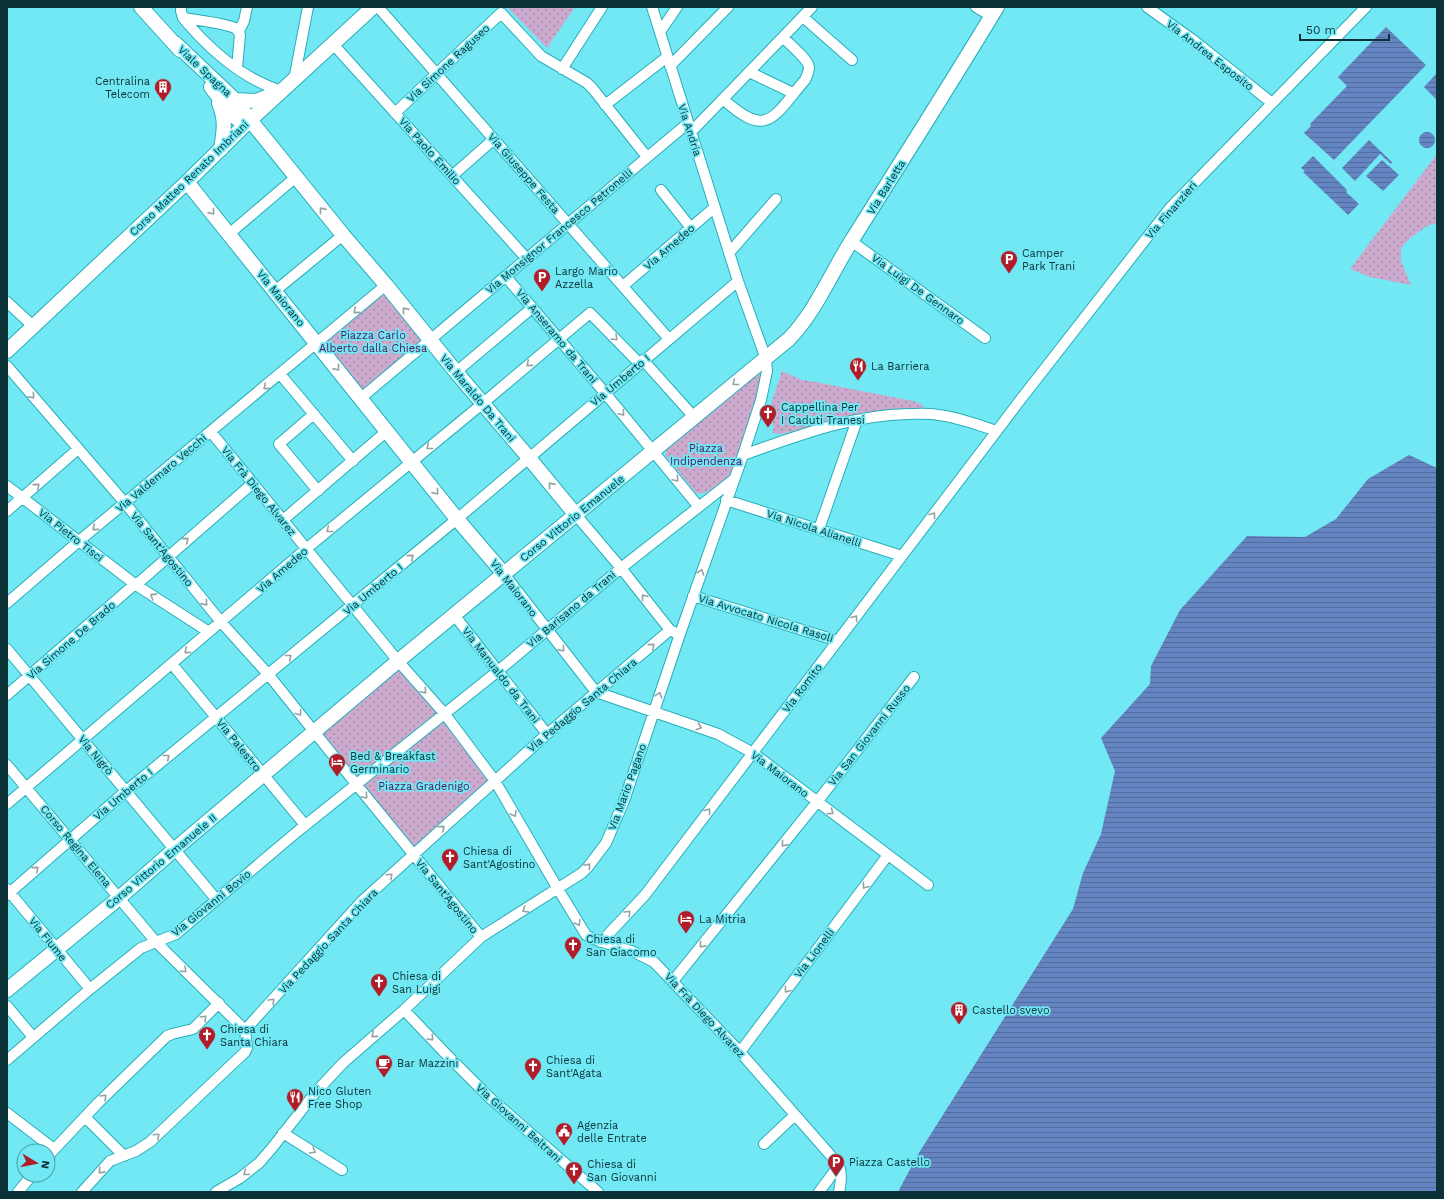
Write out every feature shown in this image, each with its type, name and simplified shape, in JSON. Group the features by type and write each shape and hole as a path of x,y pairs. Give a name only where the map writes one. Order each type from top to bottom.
{"street":[{"name":"Viale Spagna","path":"141,7 175,43 235,100 250,120"},
{"path":"237,68 240,36 239,31 244,21 247,7"},
{"path":"294,80 308,7"},
{"name":"Corso Matteo Renato Imbriani","path":"7,351 187,182 250,120 373,7"},
{"name":"Via Giuseppe Festa","path":"378,7 669,339"},
{"path":"602,7 562,69 587,84 647,157"},
{"name":"Via Andria","path":"652,7 738,281 766,359"},
{"path":"660,32 677,7"},
{"path":"605,105 669,61 728,7"},
{"name":"Via Monsignor Francesco Petronelli","path":"430,340 647,157 689,127 723,99 812,7"},
{"path":"976,7 994,12"},
{"name":"Via Andrea Esposito","path":"1147,7 1193,40 1272,103"},
{"name":"Via Finanzieri","path":"997,430 1170,208 1366,7"},
{"path":"182,12 236,28 239,31"},
{"path":"182,12 217,53 237,68 267,86 282,91"},
{"name":"Via Barletta","path":"766,359 789,339 806,319 851,241 952,82 994,12"},
{"name":"Via Simone Raguseo","path":"395,113 501,13 541,56 562,69"},
{"path":"803,16 852,60"},
{"path":"723,99 743,115 754,120 761,122 771,119 805,80 809,68 805,60 783,37"},
{"name":"Viale Spagna","path":"175,43 233,116 239,120 250,120"},
{"name":"Via Paolo Emilio","path":"333,44 527,259"},
{"path":"749,72 793,93"},
{"name":"Viale Spagna","path":"212,88 224,116 221,149"},
{"name":"Viale Spagna","path":"235,100 256,101 282,91"},
{"name":"Via Maraldo Da Trani","path":"250,120 482,404 675,632"},
{"path":"452,176 494,139"},
{"path":"229,234 296,177"},
{"name":"Via Maiorano","path":"187,182 457,519 504,574 546,630 596,692 718,734 753,753 928,885"},
{"path":"662,190 691,228"},
{"path":"729,253 776,199"},
{"name":"Via Amedeo","path":"623,286 715,207"},
{"path":"275,291 343,235"},
{"name":"Via Luigi De Gennaro","path":"851,241 985,338"},
{"name":"Via Anseramo da Trani","path":"506,277 654,451"},
{"name":"Via Umberto I","path":"8,892 126,791 457,519 738,281"},
{"path":"317,344 386,285"},
{"path":"7,302 33,326"},
{"path":"456,372 532,308"},
{"path":"559,339 590,313 641,362 694,417"},
{"name":"Via Amedeo","path":"7,804 306,549 559,339"},
{"path":"361,398 430,340"},
{"name":"Via Valdemaro Vecchi","path":"7,604 79,541 317,344"},
{"path":"766,359 767,371 761,400 733,480 699,507 654,451 766,359"},
{"name":"Via Sant'Agostino","path":"7,366 125,503 221,622 268,674 314,733"},
{"path":"280,374 353,461"},
{"path":"314,414 279,444 318,491"},
{"path":"743,455 796,436 857,420 892,415 928,414 949,417 997,430"},
{"path":"819,529 857,420"},
{"name":"Via Romito","path":"602,942 640,900 997,430"},
{"path":"283,520 387,431"},
{"name":"Via Frà Diego Alvarez","path":"211,432 398,661"},
{"path":"7,511 78,449"},
{"name":"Corso Vittorio Emanuele","path":"398,661 455,616 654,451"},
{"name":"Via Mario Pagano","path":"226,1190 249,1171 272,1148 319,1088 343,1063 404,1010 481,937 582,873 606,843 624,800 654,712 675,632 693,596 733,480"},
{"name":"Via Simone De Brado","path":"7,695 253,483"},
{"name":"Via Pietro Tisci","path":"7,486 135,584 209,632"},
{"name":"Via Nicola Alianelli","path":"726,500 902,556"},
{"name":"Via Barisano da Trani","path":"444,713 498,671 621,568 699,507"},
{"name":"Via Avvocato Nicola Rasoli","path":"693,596 838,641"},
{"name":"Via Manualdo da Trani","path":"455,616 547,734"},
{"name":"Via Pedaggio Santa Chiara","path":"495,781 596,692 675,632"},
{"name":"Via Nigrò","path":"7,649 216,899"},
{"path":"398,661 444,713 495,781 413,854 314,733 398,661"},
{"name":"Via Palestro","path":"172,664 305,825"},
{"name":"Via San Giovanni Russo","path":"673,981 817,802 914,677"},
{"path":"356,784 444,713"},
{"name":"Corso Vittorio Emanuele II","path":"7,990 119,898 175,849 314,733"},
{"name":"Corso Regina Elena","path":"7,765 156,942 245,1030"},
{"name":"Via Frà Diego Alvarez","path":"495,781 586,935 590,938 646,957 654,962 740,1052 839,1165"},
{"name":"Via Giovanni Bovio","path":"7,1060 90,989 142,948 176,934 216,899 356,784"},
{"name":"Via Sant'Agostino","path":"413,854 481,937"},
{"name":"Via Pedaggio Santa Chiara","path":"245,1030 361,902 413,854"},
{"name":"Via Lionelli","path":"740,1052 888,855"},
{"name":"Via Fiume","path":"8,892 90,989"},
{"path":"56,1147 167,1036 193,1029 219,1004"},
{"path":"7,1006 33,1037"},
{"name":"Via Giovanni Beltrani","path":"404,1010 480,1091 598,1192"},
{"path":"82,1192 110,1161 124,1156 150,1142 245,1052 247,1048 245,1030"},
{"path":"7,1113 41,1143"},
{"path":"764,1144 795,1115"},
{"path":"85,1117 124,1156"},
{"path":"283,1134 342,1170"},
{"path":"819,1192 839,1165"},
{"path":"839,1165 842,1181 839,1192"},
{"path":"18,1192 25,1183"},
{"path":"216,1192 226,1190"}],"green space":[{"path":"507,7 575,7 547,48"},
{"path":"1437,154 1437,223 1427,226 1409,239 1401,248 1401,261 1411,285 1370,277 1350,269"},
{"name":"Piazza Carlo Alberto dalla Chiesa","path":"385,290 426,339 361,393 321,344"},
{"path":"782,371 804,381 913,401 923,405 923,410 867,412 782,434 772,433 774,425 765,422"},
{"name":"Piazza Indipendenza","path":"758,374 761,377 761,382 734,468 728,477 717,486 706,492 696,493 666,456 666,451 669,445 753,375"},
{"name":"Piazza Gradenigo","path":"398,667 438,713 357,779 320,734"},
{"name":"Piazza Gradenigo","path":"442,720 489,780 413,847 362,785"}],"water":[{"path":"1386,27 1426,65 1334,160 1304,133 1311,126 1310,124 1347,86 1338,77"},
{"path":"1437,73 1437,100 1424,87"},
{"path":"1427,132 1433,134 1435,140 1433,146 1427,148 1421,146 1419,140 1421,134"},
{"path":"1369,140 1392,162 1391,164 1380,154 1355,181 1342,168"},
{"path":"1313,156 1359,204 1348,215 1303,172 1305,171 1301,168"},
{"path":"1382,160 1399,175 1383,191 1366,176"},
{"path":"1409,455 1437,468 1437,1192 898,1192 917,1156 1073,909 1083,873 1101,834 1115,771 1101,738 1150,684 1151,666 1180,610 1247,536 1305,537 1336,519 1368,479"}],"place":[{"name":"Centralina Telecom","path":"163,102"},
{"name":"Camper Park Trani","path":"1009,274"},
{"name":"Largo Mario Azzella","path":"542,292"},
{"name":"La Barriera","path":"858,381"},
{"name":"Cappellina Per I Caduti Tranesi","path":"768,428"},
{"name":"Bed & Breakfast Germinario","path":"337,777"},
{"name":"Chiesa di Sant'Agostino","path":"450,872"},
{"name":"La Mitria","path":"686,934"},
{"name":"Chiesa di San Giacomo","path":"573,960"},
{"name":"Chiesa di San Luigi","path":"379,997"},
{"name":"Castello svevo","path":"959,1025"},
{"name":"Chiesa di Santa Chiara","path":"207,1050"},
{"name":"Bar Mazzini","path":"384,1078"},
{"name":"Chiesa di Sant'Agata","path":"533,1081"},
{"name":"Nico Gluten Free Shop","path":"295,1112"},
{"name":"Agenzia delle Entrate","path":"564,1146"},
{"name":"Piazza Castello","path":"836,1177"},
{"name":"Chiesa di San Giovanni","path":"574,1185"}]}
